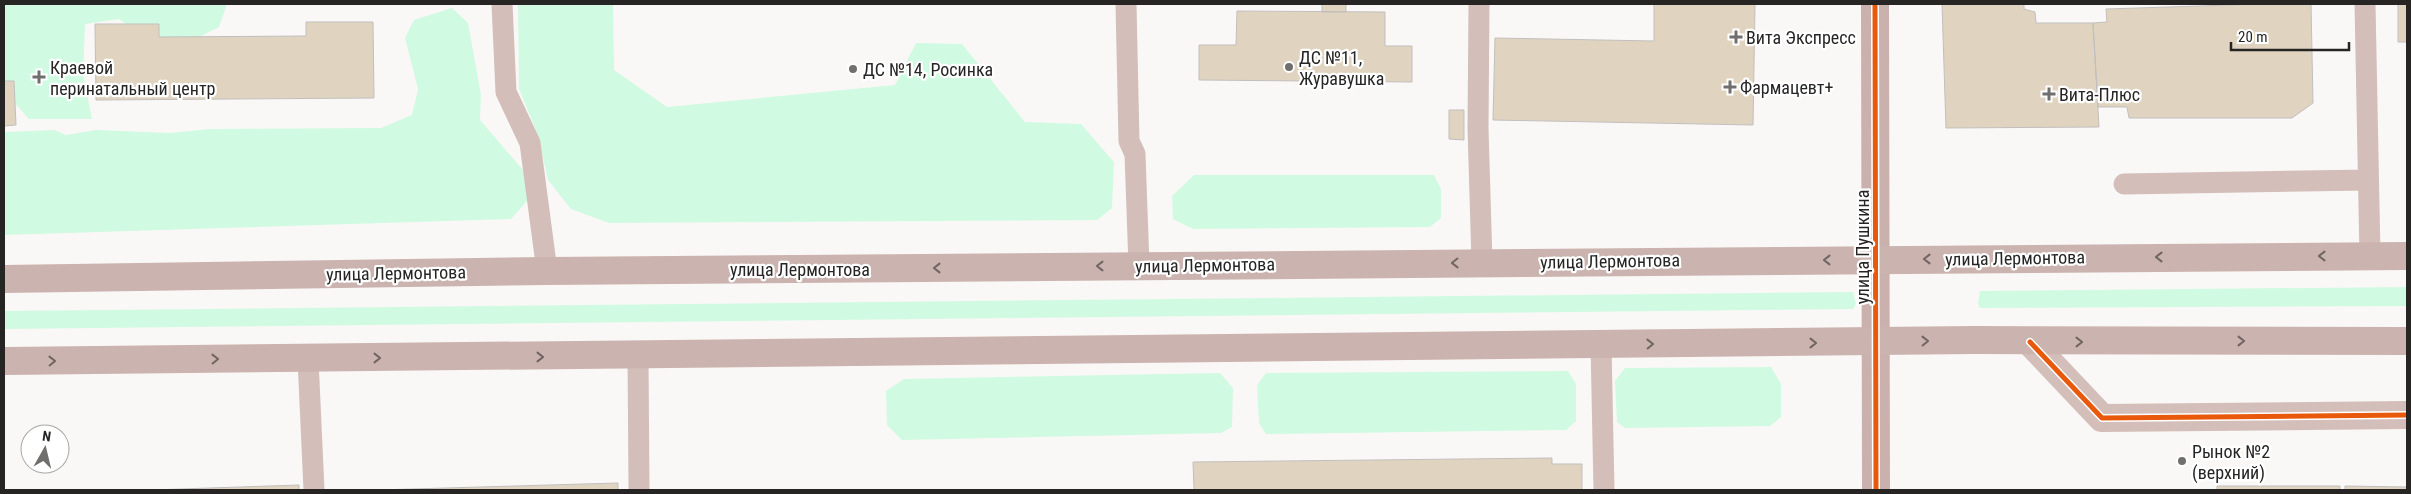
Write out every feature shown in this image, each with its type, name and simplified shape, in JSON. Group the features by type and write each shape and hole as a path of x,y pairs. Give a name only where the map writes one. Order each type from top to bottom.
{"main road":[{"name":"улица Лермонтова","path":"4,279 548,271 2407,256"},
{"path":"4,362 1601,344 2407,341"}],"street":[{"name":"улица Пушкина","path":"1875,4 1876,490"},
{"path":"2030,342 2102,418 2407,415"}],"lane":[{"path":"502,4 506,92 530,143 548,271"},
{"path":"1126,4 1129,141 1134,154 1138,266"},
{"path":"1479,4 1478,128 1482,263"},
{"path":"2365,4 2370,256"},
{"path":"2124,184 2368,180"},
{"path":"1601,344 1604,490"},
{"path":"638,356 639,490"},
{"path":"308,358 314,490"}],"green space":[{"path":"4,4 226,4 226,7 219,27 166,54 119,19 85,24 83,74 92,119 29,119 4,91"},
{"path":"518,4 613,4 614,70 667,107 895,85 916,43 962,44 1025,122 1081,124 1114,162 1112,208 1097,220 609,223 571,209 548,180 538,135 519,89"},
{"path":"452,8 468,23 481,95 480,120 529,177 527,201 511,219 4,235 4,132 54,130 66,135 96,130 170,133 210,129 381,128 412,115 418,89 405,38 414,20"},
{"path":"1194,175 1434,175 1441,189 1441,218 1430,227 1193,229 1173,219 1172,196"},
{"path":"2407,287 2407,306 1980,308 1978,304 1980,291"},
{"path":"1853,292 1856,304 1853,309 4,329 4,311"},
{"path":"1771,367 1781,384 1781,417 1770,426 1625,428 1617,422 1615,381 1625,368"},
{"path":"1568,371 1576,384 1576,421 1566,430 1266,434 1259,423 1257,385 1266,373"},
{"path":"1220,373 1233,388 1232,427 1221,433 902,440 887,425 886,391 904,379"}],"building":[{"path":"1322,4 1346,4 1346,12 1322,12"},
{"path":"1654,4 1755,4 1753,125 1493,120 1495,38 1654,41"},
{"path":"1942,4 2024,4 2024,9 2035,12 2036,23 2093,23 2099,127 1946,128"},
{"path":"2311,4 2313,103 2292,118 2129,118 2127,107 2098,107 2093,23 2107,22 2106,9"},
{"path":"2398,4 2407,4 2407,42 2398,42"},
{"name":"ДС №11, Журавушка","path":"1237,11 1385,12 1385,46 1412,46 1412,82 1199,80 1199,45 1236,45"},
{"path":"306,22 373,22 374,98 96,100 95,24 159,24 159,37 306,36"},
{"path":"4,81 14,81 16,125 4,126"},
{"path":"1449,110 1464,110 1464,140 1449,139"},
{"path":"1552,458 1552,464 1582,464 1582,490 1194,490 1193,462"},
{"path":"618,483 618,490 377,490"},
{"path":"299,485 299,490 151,490"},
{"path":"2217,486 2340,486 2340,490 2217,490"},
{"path":"2345,486 2407,487 2407,490 2345,490"}],"cycle path":[{"path":"1875,4 1876,490"},
{"path":"2030,342 2102,418 2407,415"}],"place":[{"name":"Вита Экспресс","path":"1736,37"},
{"name":"ДС №11, Журавушка","path":"1289,67"},
{"name":"ДС №14, Росинка","path":"853,69"},
{"name":"Краевой перинатальный центр","path":"39,77"},
{"name":"Фармацевт+","path":"1730,87"},
{"name":"Вита-Плюс","path":"2049,94"},
{"name":"Рынок №2 (верхний)","path":"2182,461"}]}
